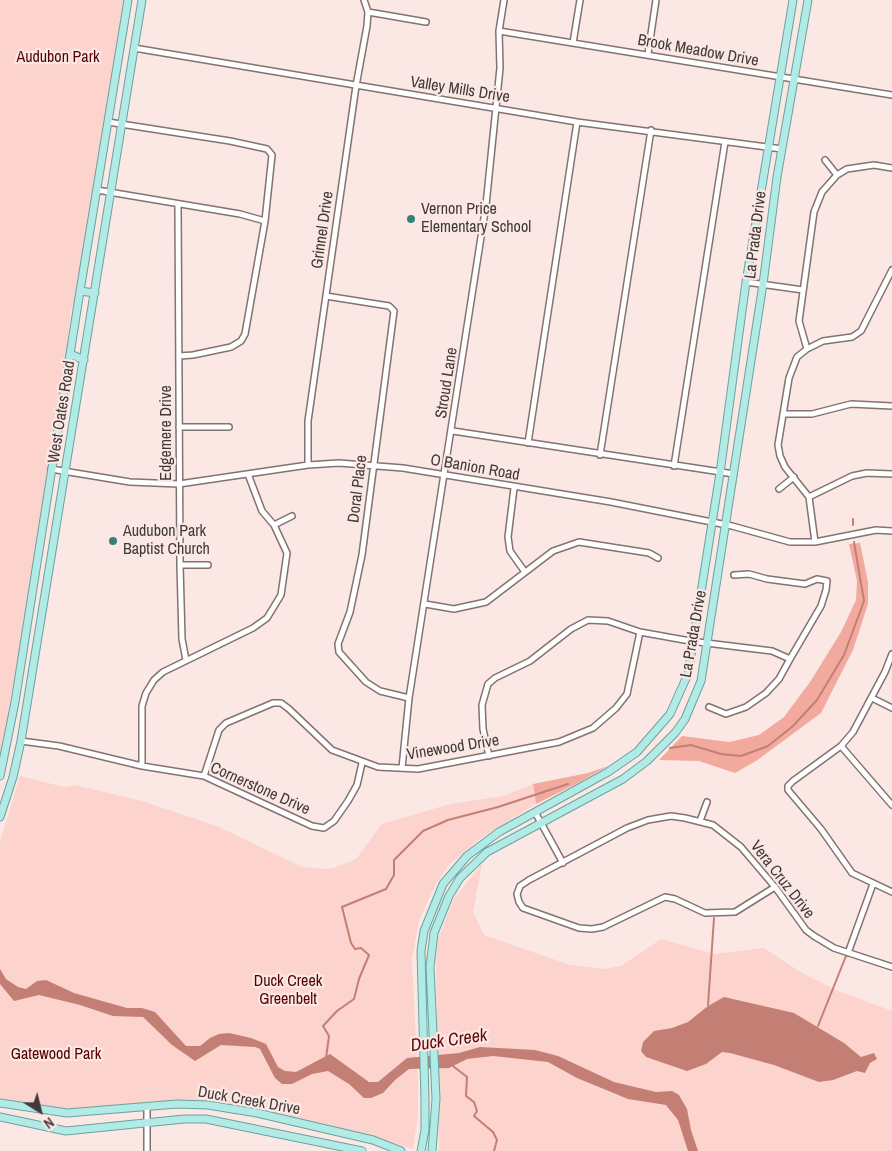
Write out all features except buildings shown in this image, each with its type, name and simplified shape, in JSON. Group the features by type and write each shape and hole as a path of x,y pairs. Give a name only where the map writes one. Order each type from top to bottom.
{"main road":[{"name":"West Oates Road","path":"0,817 9,792 21,741 142,0"},
{"name":"La Prada Drive","path":"421,1151 425,1130 421,971 424,931 443,884 460,863 499,832 608,772 637,752 648,742 670,714 688,674 720,473 746,282 793,0"},
{"name":"La Prada Drive","path":"432,1151 436,1099 430,966 434,933 449,896 475,862 501,843 623,779 656,754 675,733 693,703 701,681 709,643 782,149 808,0"},
{"name":"West Oates Road","path":"0,776 15,702 51,469 128,4"},
{"path":"792,9 807,11"},
{"path":"121,46 134,48"},
{"path":"80,291 95,293"},
{"path":"70,354 84,360"},
{"path":"5,757 12,747 21,741 15,735 14,729 15,702"},
{"name":"Duck Creek Drive","path":"0,1103 67,1114 177,1104 208,1104 257,1113 373,1140 401,1151"},
{"name":"Duck Creek Drive","path":"0,1117 66,1131 98,1129 147,1122 206,1119 362,1151"}],"street":[{"name":"Grinnel Drive","path":"308,465 308,421 356,86 366,38 368,12 364,0"},
{"name":"Stroud Lane","path":"402,768 409,698 452,431 487,195 500,68 499,31 504,0"},
{"path":"573,43 580,0"},
{"path":"648,54 656,0"},
{"path":"368,12 426,22"},
{"name":"Brook Meadow Drive","path":"499,31 648,54 795,81 892,95"},
{"name":"Valley Mills Drive","path":"134,48 577,122 651,130 769,149 782,149"},
{"path":"108,122 230,141 267,149 272,155 265,221 245,334 241,341 231,347 179,356"},
{"path":"528,443 577,122"},
{"path":"600,455 651,130"},
{"path":"674,466 725,142"},
{"path":"825,160 837,175"},
{"path":"807,349 801,336 799,321 814,212 822,192 837,175 848,169 860,166 892,168"},
{"path":"97,190 240,214 265,221"},
{"name":"Edgemere Drive","path":"178,205 180,564 182,639 186,660"},
{"path":"815,542 810,497 785,467 778,445 792,367 797,357 807,349 823,341 852,337 861,331 892,270"},
{"path":"746,282 802,290"},
{"name":"Doral Place","path":"326,296 389,306 394,311 362,555 350,612 338,644 339,652 366,682 380,692 409,698"},
{"path":"784,414 812,414 851,404 892,406"},
{"path":"179,427 229,426"},
{"path":"452,431 734,474"},
{"name":"O Banion Road","path":"51,469 130,482 179,484 308,465 339,463 403,468 514,488 611,502 726,524 790,542 815,542 876,530 892,531"},
{"path":"142,766 142,706 146,694 163,672 253,628 267,618 277,606 281,595 286,553 274,525 262,511 248,474"},
{"path":"810,497 852,476 892,474"},
{"path":"779,489 794,477"},
{"path":"514,488 508,537 510,551 525,572"},
{"path":"274,525 292,516"},
{"path":"425,604 454,609 486,602 553,551 579,542 649,553 658,558"},
{"path":"180,564 208,565"},
{"path":"709,708 726,714 746,707 766,693 779,678 821,606 827,581 817,579 805,584 767,579 749,574 734,575"},
{"path":"489,756 483,729 482,705 488,684 495,678 530,661 571,629 588,620 608,621 640,632 694,642 772,651 790,659"},
{"name":"Vinewood Drive","path":"204,776 218,730 226,723 272,703 281,703 289,709 332,750 362,763 378,767 418,769 559,742 585,732 606,718 626,694 640,632"},
{"path":"892,654 854,732 841,746 788,786 788,790 826,835 852,873 892,892"},
{"path":"872,698 892,708"},
{"name":"Cornerstone Drive","path":"21,741 93,753 142,766 204,776 312,826 324,828 334,821 348,801 357,785 362,763"},
{"path":"841,746 892,805"},
{"path":"700,821 707,802"},
{"path":"535,812 563,862"},
{"name":"Vera Cruz Drive","path":"774,887 735,912 705,913 675,899 665,898 608,925 592,929 579,928 523,908 519,902 518,894 520,886 627,828 648,820 671,816 700,821 713,825 728,835 752,859 774,887 806,930 834,948 892,967"},
{"path":"848,953 873,884"},
{"path":"147,1107 147,1151"}],"green space":[{"name":"Audubon Park","path":"0,0 126,0 78,289 71,310 65,366 26,616 0,755"},
{"name":"Duck Creek Greenbelt","path":"20,776 64,787 75,785 142,801 217,826 302,867 324,869 334,868 356,859 382,824 450,804 503,796 533,784 536,804 482,837 449,865 437,882 419,920 412,960 418,1081 418,1115 413,1149 364,1134 202,1101 73,1111 39,1108 0,1099 0,842"},
{"path":"482,864 473,912 484,935 570,965 604,969 621,966 661,939 714,954 764,948 802,973 836,990 892,1011 892,1151 439,1151 436,959 438,939 453,900"}],"shaded area":[{"path":"860,543 868,582 868,604 853,650 821,713 756,761 735,773 699,761 659,760 682,736 729,742 759,735 784,717 810,682 841,632 856,600 857,581 849,544"},
{"path":"608,766 536,804 533,784 588,773"},
{"path":"0,969 6,979 18,987 26,989 37,981 46,980 74,993 127,1008 142,1008 155,1012 186,1046 200,1046 219,1034 229,1033 251,1038 266,1044 278,1067 285,1071 296,1072 330,1054 369,1082 378,1082 407,1058 459,1053 480,1047 535,1050 558,1056 614,1082 656,1092 672,1091 679,1095 687,1109 698,1151 688,1151 678,1120 666,1105 628,1099 577,1078 548,1062 493,1056 467,1059 449,1068 409,1069 383,1093 371,1098 364,1098 349,1084 328,1071 312,1074 292,1084 282,1084 275,1078 260,1049 255,1047 221,1045 195,1061 172,1045 143,1017 113,1016 80,1005 39,995 14,1001 0,984"},
{"path":"724,997 794,1013 844,1043 861,1057 874,1053 877,1059 870,1063 865,1073 857,1071 833,1080 819,1082 774,1065 730,1053 722,1052 706,1064 687,1071 646,1057 641,1051 643,1042 654,1031 672,1028 688,1022 708,1006"}],"waterway":[{"path":"853,519 853,525"},
{"path":"670,748 691,745 721,754 741,756 768,746 793,726 817,700 844,655 864,601 854,542"},
{"path":"326,1058 329,1036 323,1026 337,1011 354,999 359,979 369,955 361,948 355,949 351,943 342,907 386,889 394,875 394,860 423,831 448,820 498,807 568,784"},
{"path":"708,1005 714,918"},
{"path":"818,1026 846,956"},
{"path":"453,1066 467,1077 466,1096 474,1102 477,1111 474,1116 493,1132 497,1140 494,1151"}],"place":[{"name":"Vernon Price Elementary School","path":"411,219"},
{"name":"Audubon Park Baptist Church","path":"113,541"}],"water label":[{"name":"Duck Creek","path":"449,1041"}],"park label":[{"name":"Gatewood Park","path":"56,1055"}]}
